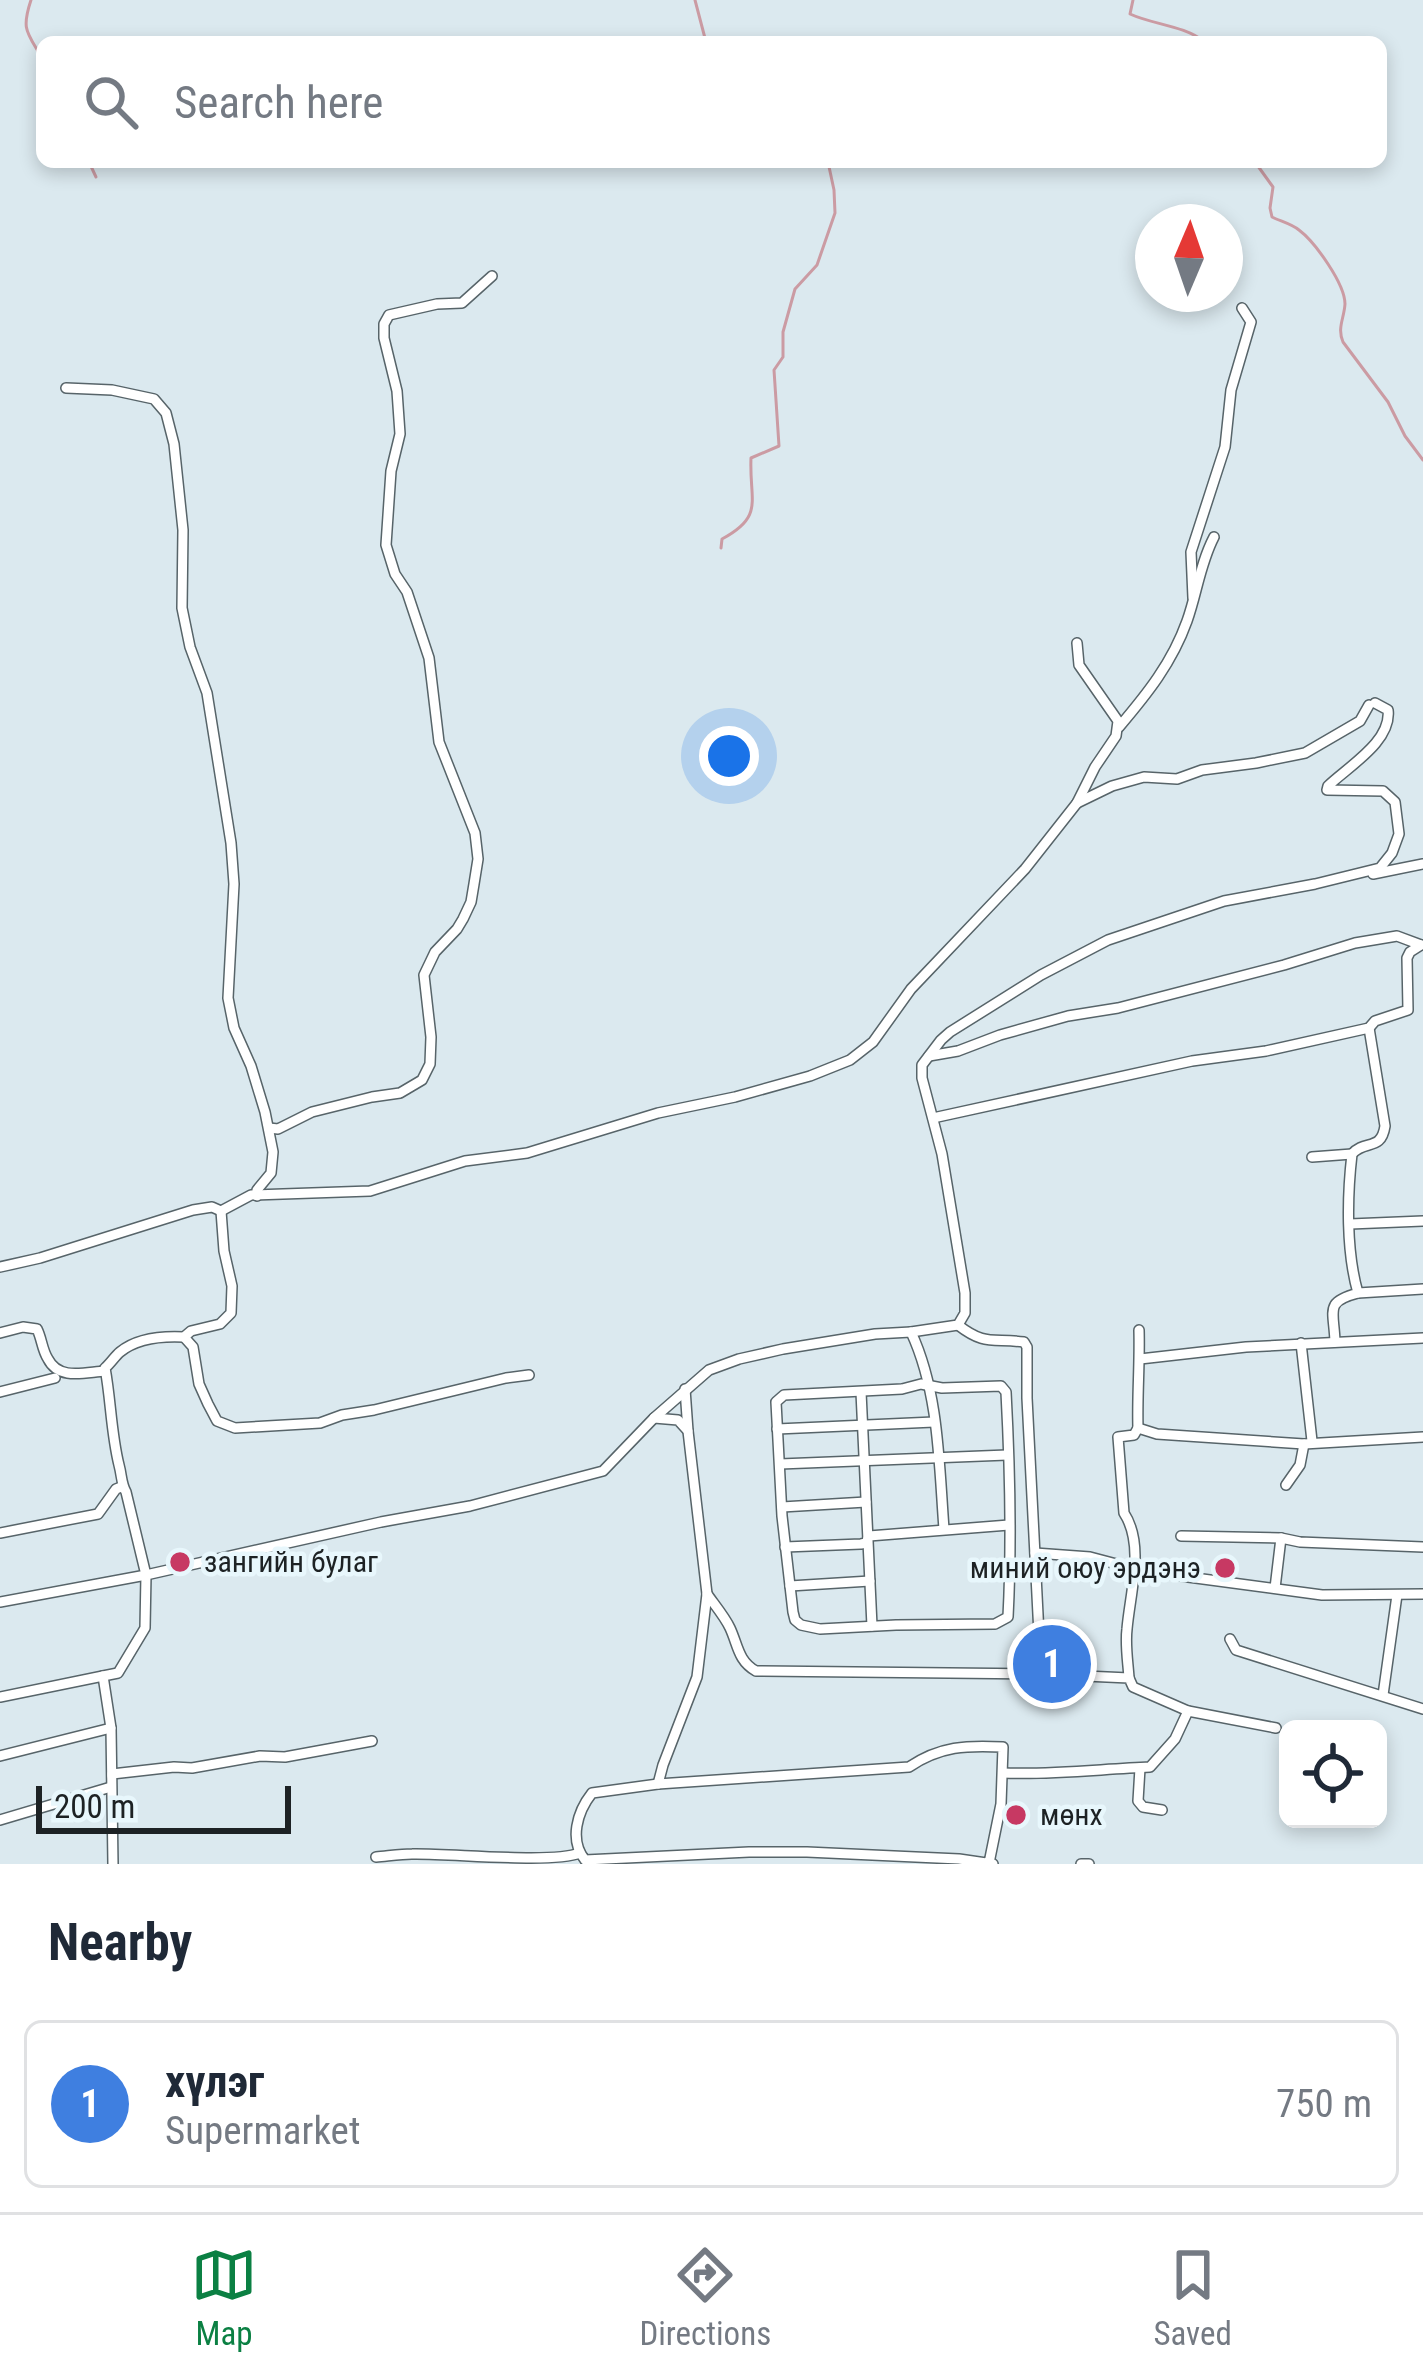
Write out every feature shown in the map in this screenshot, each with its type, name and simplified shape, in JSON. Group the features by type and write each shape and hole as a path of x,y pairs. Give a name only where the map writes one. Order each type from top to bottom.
{"street":[{"path":"269,1128 278,1130 312,1112 400,1093 422,1080 430,1064 424,975 435,952 468,910 477,845 439,742 429,658 386,545 400,434 384,325 389,315 462,303 492,276"},
{"path":"1193,598 1191,552 1225,448 1231,390 1251,322 1243,311"},
{"path":"66,388 134,394 154,399 166,413 181,499 182,608 207,693 231,844 230,1013 251,1066 272,1152 271,1173 257,1196"},
{"path":"221,1211 250,1195 370,1191 454,1164 527,1153 658,1113 735,1097 850,1060 873,1042 910,988 1025,868 1077,803 1119,727 1168,665 1214,537"},
{"path":"1077,643 1079,664 1119,727"},
{"path":"1077,803 1144,777 1177,778 1305,753 1360,721 1372,704 1388,710 1381,740 1327,790 1383,791 1395,802 1399,834 1380,868 1224,901 1158,924"},
{"path":"958,1325 965,1313 965,1293 922,1078 922,1065 950,1032 1041,975 1118,936 1244,901 1423,864"},
{"path":"929,1056 1355,943 1397,936 1422,945"},
{"path":"933,1118 1369,1028 1375,1021 1408,1010 1407,958 1422,945"},
{"path":"1410,1005 1423,1009"},
{"path":"1358,1293 1350,1224 1352,1154 1358,1147 1377,1143 1385,1126 1369,1028"},
{"path":"1312,1157 1352,1154"},
{"path":"0,1267 193,1210 212,1207 221,1211"},
{"path":"184,1337 220,1324 232,1310 221,1211"},
{"path":"1350,1224 1423,1221"},
{"path":"1335,1342 1338,1298 1423,1289"},
{"path":"0,1601 470,1506 603,1471 709,1370 739,1359 858,1336 958,1325 982,1341 1024,1342 1027,1347 1041,1674"},
{"path":"0,1333 38,1329 49,1364 58,1372 105,1371"},
{"path":"1139,1330 1138,1428 1134,1435 1118,1437 1124,1513 1130,1522 1136,1568 1126,1634 1129,1678 1133,1688 1188,1711 1276,1728"},
{"path":"911,1332 928,1384 944,1529"},
{"path":"0,1696 118,1673 145,1628 146,1575 121,1487 105,1371 121,1351 139,1342 184,1337 193,1347 199,1384 208,1404 217,1420 235,1428 320,1424 342,1415 529,1375"},
{"path":"1140,1359 1301,1343 1423,1338"},
{"path":"1286,1485 1300,1466 1308,1442 1301,1343"},
{"path":"0,1392 55,1378"},
{"path":"928,1384 942,1388 1001,1386 1006,1392 1011,1478 1007,1617 1001,1623 820,1629 801,1625 793,1612 785,1547 776,1402 784,1395 928,1384"},
{"path":"658,1784 697,1677 706,1594 685,1389"},
{"path":"861,1392 872,1626"},
{"path":"654,1418 678,1420 688,1431"},
{"path":"777,1429 934,1422"},
{"path":"1138,1428 1156,1434 1308,1442 1423,1437"},
{"path":"780,1464 1007,1454"},
{"path":"0,1532 98,1514 121,1487"},
{"path":"782,1507 866,1502"},
{"path":"785,1547 861,1544 869,1536 1010,1525"},
{"path":"1181,1536 1423,1546"},
{"path":"1275,1588 1281,1538"},
{"path":"1035,1553 1090,1557 1197,1579 1322,1595 1423,1594"},
{"path":"790,1586 870,1581"},
{"path":"706,1594 730,1628 741,1657 756,1671 1129,1678"},
{"path":"1383,1695 1397,1594"},
{"path":"1230,1639 1236,1650 1423,1709"},
{"path":"103,1676 111,1728 113,1864"},
{"path":"1003,1773 1046,1775 1150,1767 1175,1739 1188,1711"},
{"path":"0,1756 111,1728"},
{"path":"111,1784 112,1774 285,1757 372,1741"},
{"path":"970,1745 1004,1747 1003,1773 991,1863 807,1852 585,1860 580,1853 577,1823 592,1793 909,1767 928,1754 970,1745"},
{"path":"1140,1768 1138,1802 1162,1810"},
{"path":"0,1820 111,1784"},
{"path":"376,1856 412,1853 520,1860 563,1859 580,1853"}],"waterway":[{"path":"31,0 27,30 36,47"},
{"path":"695,0 704,36"},
{"path":"1133,0 1130,14 1194,36"},
{"path":"92,168 96,177"},
{"path":"721,548 722,539 750,515 751,458 779,446 774,370 783,357 783,332 795,289 817,265 835,213 829,168"},
{"path":"1259,168 1273,187 1272,217 1306,236 1335,275 1345,304 1343,342 1423,460"}],"place":[{"name":"зангийн булаг","path":"180,1562"},
{"name":"миний оюу эрдэнэ","path":"1225,1568"},
{"name":"хүлэг","path":"1052,1664"},
{"name":"мөнх","path":"1016,1815"}]}
